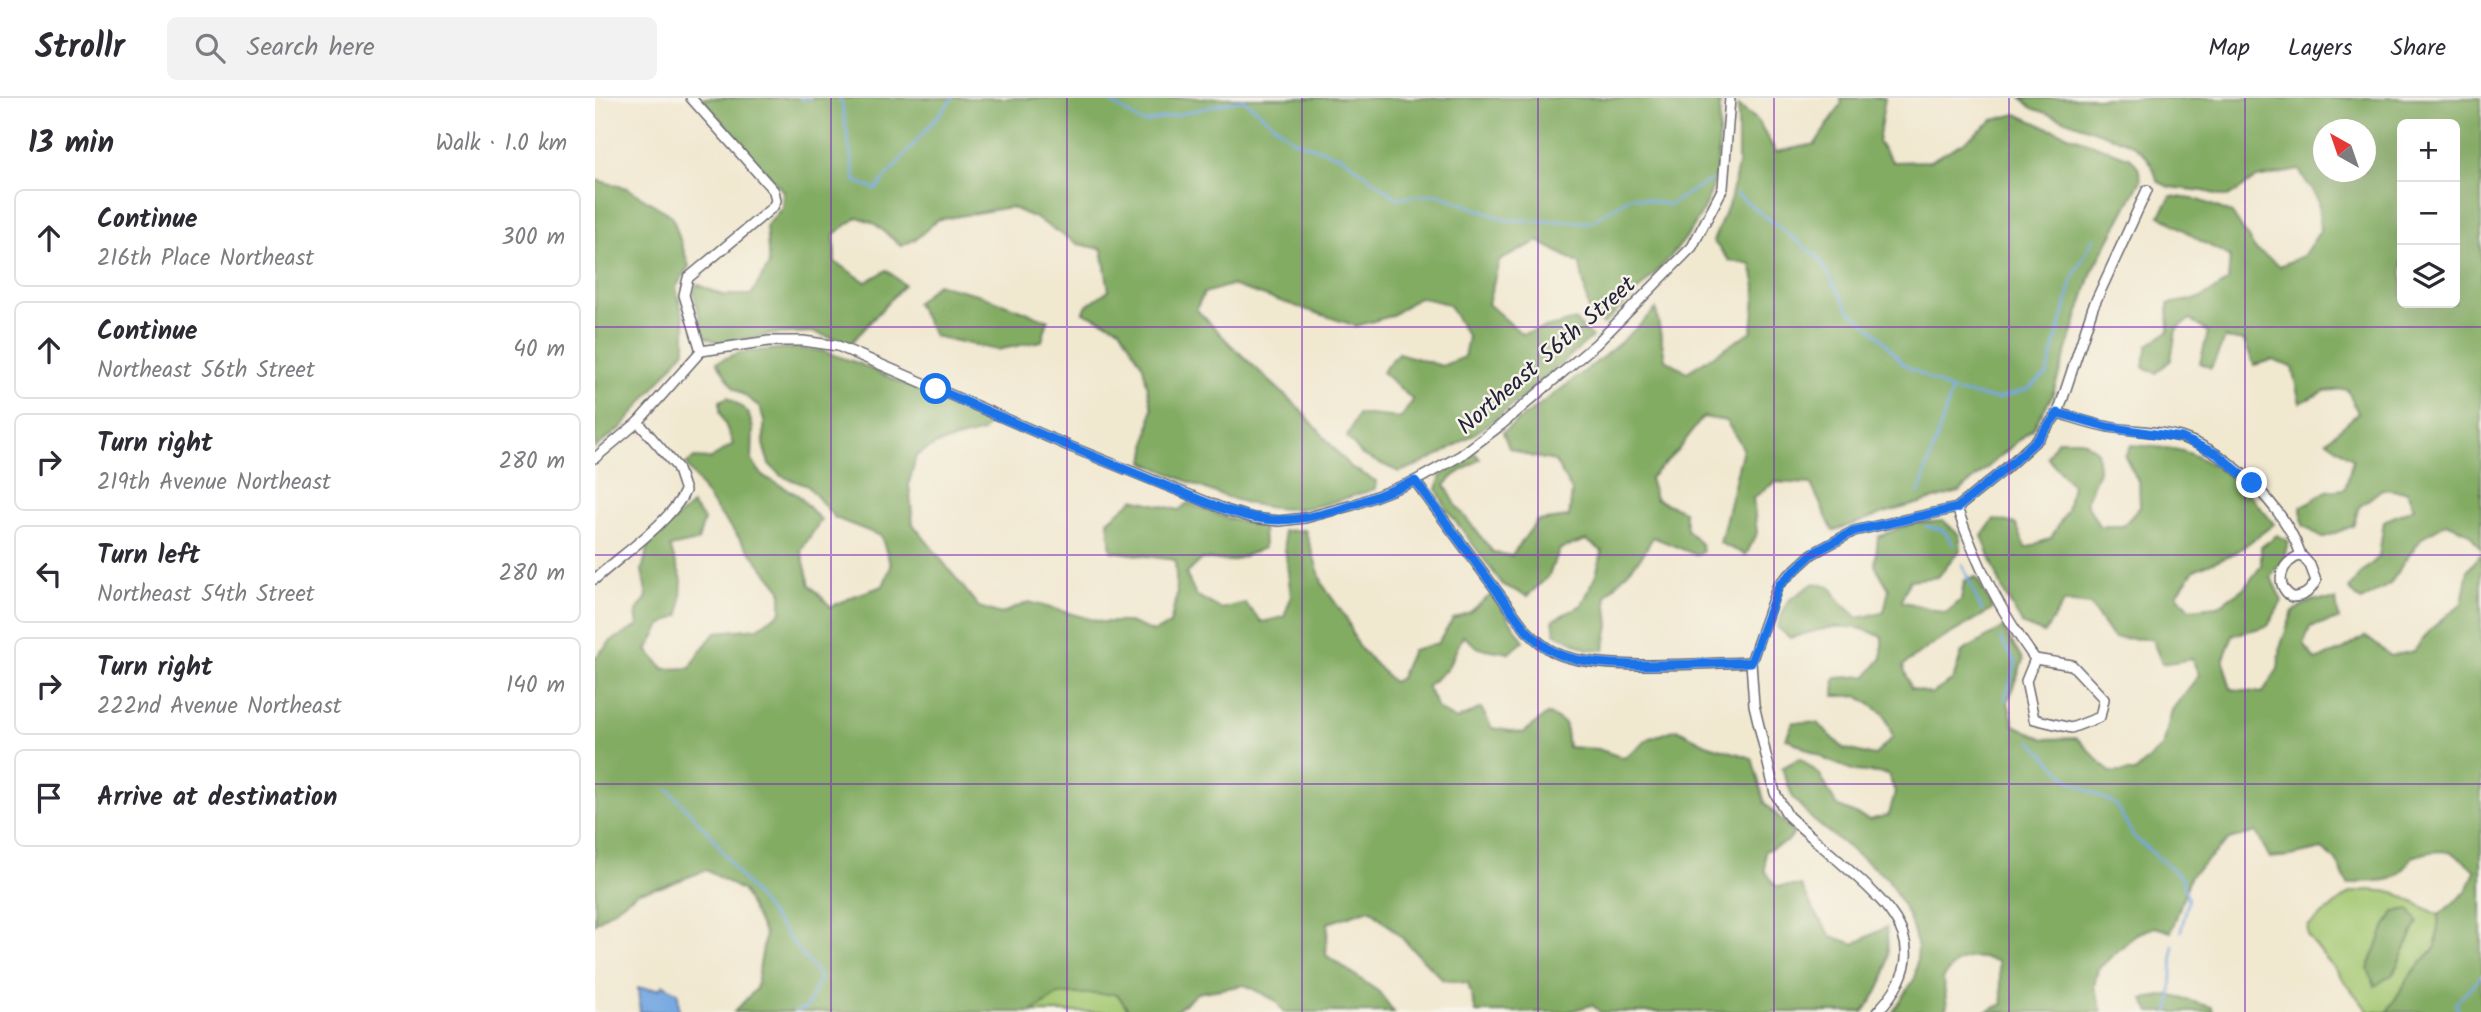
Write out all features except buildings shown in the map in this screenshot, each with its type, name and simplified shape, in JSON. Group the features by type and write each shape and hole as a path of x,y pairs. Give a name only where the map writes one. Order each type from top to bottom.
{"street":[{"path":"595,458 638,422 701,351 684,295 688,278 773,207 776,201 774,191 691,98"},
{"name":"Northeast 56th Street","path":"701,351 769,341 803,341 838,346 1058,442 1229,511 1253,518 1305,518 1353,505 1415,481 1460,456 1489,435 1596,344 1692,247 1723,188 1730,98"},
{"path":"1877,1012 1900,982 1906,946 1902,930 1893,913 1875,893 1788,816 1779,804 1754,705 1751,662 1779,585 1812,554 1854,531 1957,508 2038,439 2058,413 2093,307 2147,190"},
{"path":"2058,413 2108,427 2182,438 2217,454 2238,470 2260,493 2294,537 2301,555 2310,565 2316,581 2310,591 2300,597 2292,597 2283,587 2280,577 2283,568 2292,558 2301,555"},
{"path":"595,579 660,522 681,501 685,491 677,467 638,422"},
{"path":"1415,481 1526,630 1556,653 1588,661 1630,663 1751,662"},
{"path":"1957,508 1973,554 2001,610 2035,659 2072,666 2104,699 2100,718 2071,728 2034,719 2026,681 2035,659"}],"green space":[{"path":"702,98 1720,98 1718,154 1713,185 1694,225 1667,261 1603,325 1589,311 1580,264 1538,241 1499,261 1488,304 1522,334 1575,320 1592,337 1525,395 1477,431 1453,447 1399,472 1362,455 1347,437 1358,414 1401,418 1413,400 1382,372 1398,353 1442,366 1464,357 1468,337 1448,304 1419,297 1391,316 1356,326 1231,285 1204,293 1196,309 1302,411 1349,466 1376,481 1375,489 1323,505 1291,509 1272,508 1234,499 1144,462 1152,408 1143,366 1120,328 1083,312 1087,305 1109,290 1102,249 1078,244 1035,218 1010,207 937,220 916,239 901,246 874,223 858,217 834,234 835,262 866,282 887,270 904,285 850,344 813,332 774,334 719,343 704,336 694,293 697,284 722,295 751,295 769,265 766,226 782,208 783,191"},
{"path":"1840,98 1885,98 1878,142 1893,162 1930,161 1963,143 1993,120 2017,114 2131,158 2138,167 2141,180 2092,272 2052,396 2033,428 1959,492 1884,513 1833,531 1811,484 1775,482 1753,498 1757,533 1746,555 1720,543 1743,448 1726,421 1703,417 1678,450 1650,478 1655,499 1684,511 1687,530 1701,544 1703,551 1696,555 1653,537 1642,556 1606,596 1609,626 1604,650 1587,649 1555,633 1553,620 1582,605 1596,575 1602,551 1586,540 1560,549 1548,577 1527,596 1503,585 1446,508 1437,490 1441,475 1475,453 1480,459 1445,485 1456,505 1493,552 1511,556 1537,521 1569,517 1572,491 1555,461 1509,448 1503,432 1602,358 1656,309 1665,359 1687,372 1752,331 1756,287 1751,264 1730,261 1713,241 1730,201 1738,165 1738,106 1756,119 1776,152 1815,144 1842,103"},
{"path":"2022,98 2481,98 2481,549 2469,533 2447,523 2423,537 2390,584 2361,601 2349,589 2360,574 2379,557 2384,521 2414,508 2407,492 2382,489 2359,507 2353,526 2322,538 2303,525 2301,507 2327,491 2345,489 2353,459 2327,441 2358,413 2347,389 2325,391 2300,403 2292,367 2272,360 2254,365 2244,341 2225,338 2211,368 2200,363 2208,332 2190,319 2176,330 2171,360 2156,373 2143,367 2148,345 2169,331 2168,304 2201,298 2228,281 2230,256 2160,215 2171,196 2199,200 2232,213 2255,249 2280,266 2303,256 2320,231 2318,200 2299,170 2257,178 2228,197 2169,187 2157,181 2148,159 2129,143 2032,108"},
{"path":"595,180 627,188 672,216 689,266 676,287 685,324 685,350 622,427 595,448"},
{"path":"937,284 977,294 1048,320 1042,341 997,350 934,336 916,303"},
{"path":"786,348 823,351 860,364 989,423 983,432 937,444 916,456 909,484 913,524 979,607 1001,614 1029,602 1101,622 1129,622 1154,632 1170,624 1177,594 1175,560 1111,551 1108,521 1134,499 1179,510 1188,503 1227,518 1263,527 1264,548 1232,561 1202,559 1186,574 1196,595 1221,609 1245,603 1262,622 1284,617 1291,597 1283,531 1305,530 1323,585 1348,621 1357,645 1393,682 1400,678 1412,650 1438,643 1453,619 1470,612 1492,594 1524,641 1509,653 1479,648 1463,636 1447,669 1427,686 1438,709 1456,720 1481,708 1492,728 1523,733 1547,714 1565,723 1568,747 1598,749 1624,758 1650,738 1677,729 1706,744 1752,758 1765,803 1794,833 1787,842 1765,851 1765,871 1776,886 1801,886 1831,936 1854,944 1886,927 1887,962 1877,992 1863,1012 1600,1012 1592,1005 1567,1012 1476,1012 1468,983 1443,980 1370,909 1328,923 1326,955 1379,992 1394,1012 1284,1012 1275,1000 1245,985 1197,993 1175,1012 1130,1012 1117,994 1059,994 1032,1012 734,1012 756,989 765,935 743,891 706,870 665,886 638,892 595,923 595,658 611,641 638,626 636,612 647,597 642,570 650,540 692,505 704,520 698,541 670,547 682,580 680,615 661,625 647,650 664,669 690,668 716,632 758,628 781,612 781,590 715,508 686,464 694,458 711,459 733,444 720,411 720,401 728,397 748,412 753,429 752,461 763,476 798,495 821,520 801,550 810,585 831,607 883,586 891,566 881,536 835,518 808,486 781,476 769,464 764,448 764,421 760,407 733,387 717,362 738,353"},
{"path":"2058,440 2082,440 2097,451 2099,470 2086,502 2099,526 2123,526 2140,507 2139,483 2125,456 2131,445 2177,450 2204,460 2237,483 2274,524 2235,553 2194,570 2177,594 2189,609 2218,606 2245,587 2261,566 2261,547 2277,535 2288,541 2284,558 2271,577 2282,601 2268,626 2233,635 2223,661 2231,689 2262,693 2278,669 2281,645 2293,611 2313,600 2336,600 2339,619 2310,627 2304,644 2315,660 2343,650 2365,636 2391,656 2414,651 2432,628 2462,603 2468,570 2481,554 2481,1012 2387,1012 2411,974 2436,947 2439,915 2467,891 2475,871 2460,857 2446,852 2431,852 2412,857 2405,868 2392,879 2348,885 2336,860 2322,849 2270,858 2256,832 2229,840 2191,875 2171,932 2155,927 2136,934 2098,969 2094,986 2102,1012 1985,1012 2003,1004 1998,961 1973,957 1954,965 1943,979 1947,1006 1943,1012 1893,1012 1915,978 1918,948 1909,917 1888,879 1813,820 1793,798 1782,768 1800,758 1820,775 1837,806 1869,820 1889,815 1895,792 1888,774 1855,771 1829,761 1786,738 1793,722 1818,723 1843,748 1874,756 1893,737 1884,714 1858,696 1834,696 1835,678 1867,676 1882,658 1882,637 1858,628 1836,627 1790,638 1777,627 1788,601 1814,583 1830,586 1839,600 1858,618 1884,612 1889,589 1875,565 1878,537 1911,523 1944,521 1959,535 1961,549 1938,577 1910,580 1901,601 1946,613 1961,600 1964,581 1976,577 1993,609 1935,643 1903,666 1911,688 1931,694 1953,680 1962,652 2003,628 2023,660 2008,702 2014,725 2044,739 2077,738 2110,772 2135,772 2163,746 2172,710 2199,675 2192,659 2162,664 2152,639 2113,638 2090,605 2064,602 2044,633 2023,625 2004,593 1982,536 1994,519 2016,524 2026,548 2051,538 2067,510 2072,485 2047,457"},
{"path":"2368,890 2394,892 2439,915 2436,947 2411,974 2387,1012 2369,1012 2307,935 2308,926 2350,893"},
{"path":"2409,909 2418,922 2393,974 2375,986 2368,969 2383,931 2394,912"},
{"path":"1059,994 1117,994 1130,1012 1032,1012"},
{"path":"2169,995 2212,1007 2213,1012 2150,1012 2143,999"}],"water":[{"path":"664,985 678,993 679,1012 640,1012 638,988 659,989"}],"waterway":[{"path":"800,98 810,98"},
{"path":"839,98 855,181 876,189 953,98"},
{"path":"1104,98 1143,123 1243,99 1293,140 1344,158 1397,198 1437,194 1506,220 1591,222 1632,196 1669,205 1710,180"},
{"path":"1736,194 1819,258 1849,310 1877,333 1903,364 1952,391 1996,399 2028,389 2047,374 2074,275 2094,238"},
{"path":"1919,493 1952,391"},
{"path":"1926,526 1943,530 1954,545"},
{"path":"1962,564 1982,611"},
{"path":"2000,638 2016,663 2005,700"},
{"path":"2031,741 2070,781 2115,804 2134,837 2183,879 2188,901 2181,931"},
{"path":"668,789 714,839 820,977 807,1007 795,1012"},
{"path":"2168,1012 2171,1002 2173,945"},
{"path":"2460,1012 2455,1004 2481,976"}],"route":[{"path":"936,389 1123,469 1253,518 1305,518 1353,505 1415,481 1526,630 1556,653 1588,661 1751,662 1779,585 1812,554 1854,531 1957,508 2038,439 2058,413 2108,427 2182,438 2217,454 2252,483"}]}
